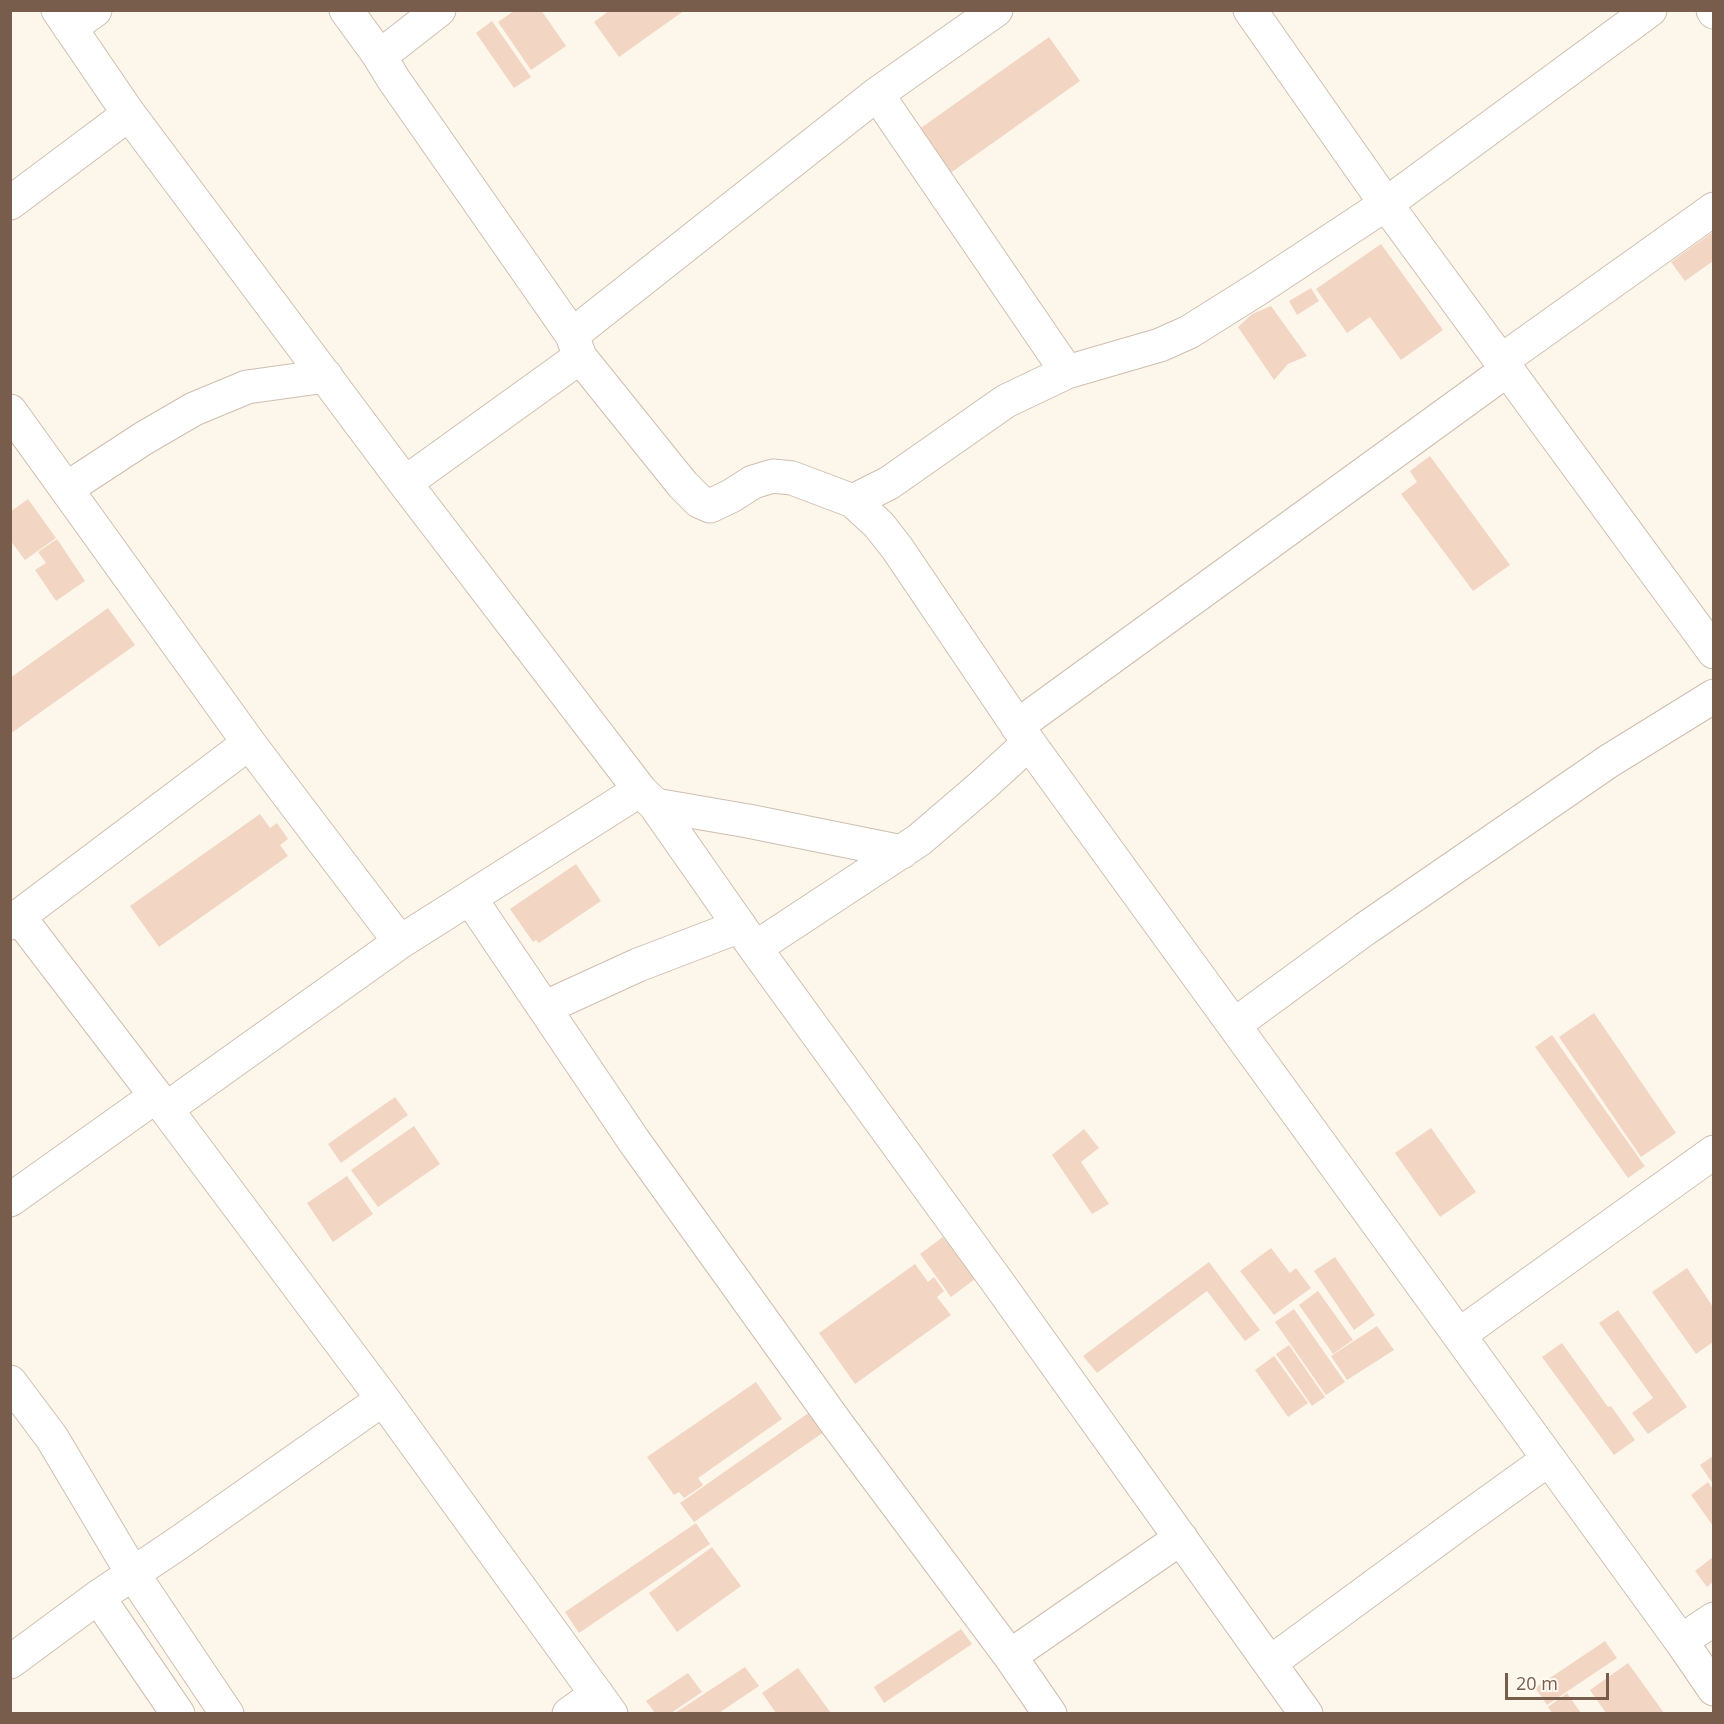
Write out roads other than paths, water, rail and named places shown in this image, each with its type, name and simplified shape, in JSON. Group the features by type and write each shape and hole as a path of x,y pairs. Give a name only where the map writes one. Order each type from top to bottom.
{"street":[{"path":"346,10 576,346 683,485 699,501 710,506 753,483 773,476 792,478 853,501 879,525 1023,734 1682,1641 1713,1689"},
{"path":"378,54 393,46 439,10"},
{"path":"405,483 576,346 877,94 996,10"},
{"path":"1250,10 1386,204 1713,652"},
{"path":"853,501 889,483 1006,401 1067,372 1160,345 1189,332 1386,204 1650,10"},
{"path":"75,16 129,114 405,483 647,798 1306,1713"},
{"path":"877,94 1067,372"},
{"path":"10,203 129,114"},
{"path":"543,1008 638,965 747,937 902,852 982,786 1023,734 1504,365 1713,208"},
{"path":"66,489 144,438 194,409 247,387 326,376"},
{"path":"10,411 249,743 400,942"},
{"path":"1234,1025 1365,929 1609,761 1713,696"},
{"path":"249,743 14,920 161,1102 384,1399 604,1704 569,1713"},
{"path":"10,1200 400,942 470,898 647,798 902,852"},
{"path":"470,898 634,1141 783,1349 1050,1713"},
{"path":"1460,1335 1713,1152"},
{"path":"10,1382 52,1438 133,1574 227,1713"},
{"path":"10,1662 98,1597 384,1399"},
{"path":"1271,1662 1549,1459"},
{"path":"1010,1656 1181,1538"},
{"path":"98,1597 178,1713"},
{"path":"1682,1641 1713,1619"}]}
